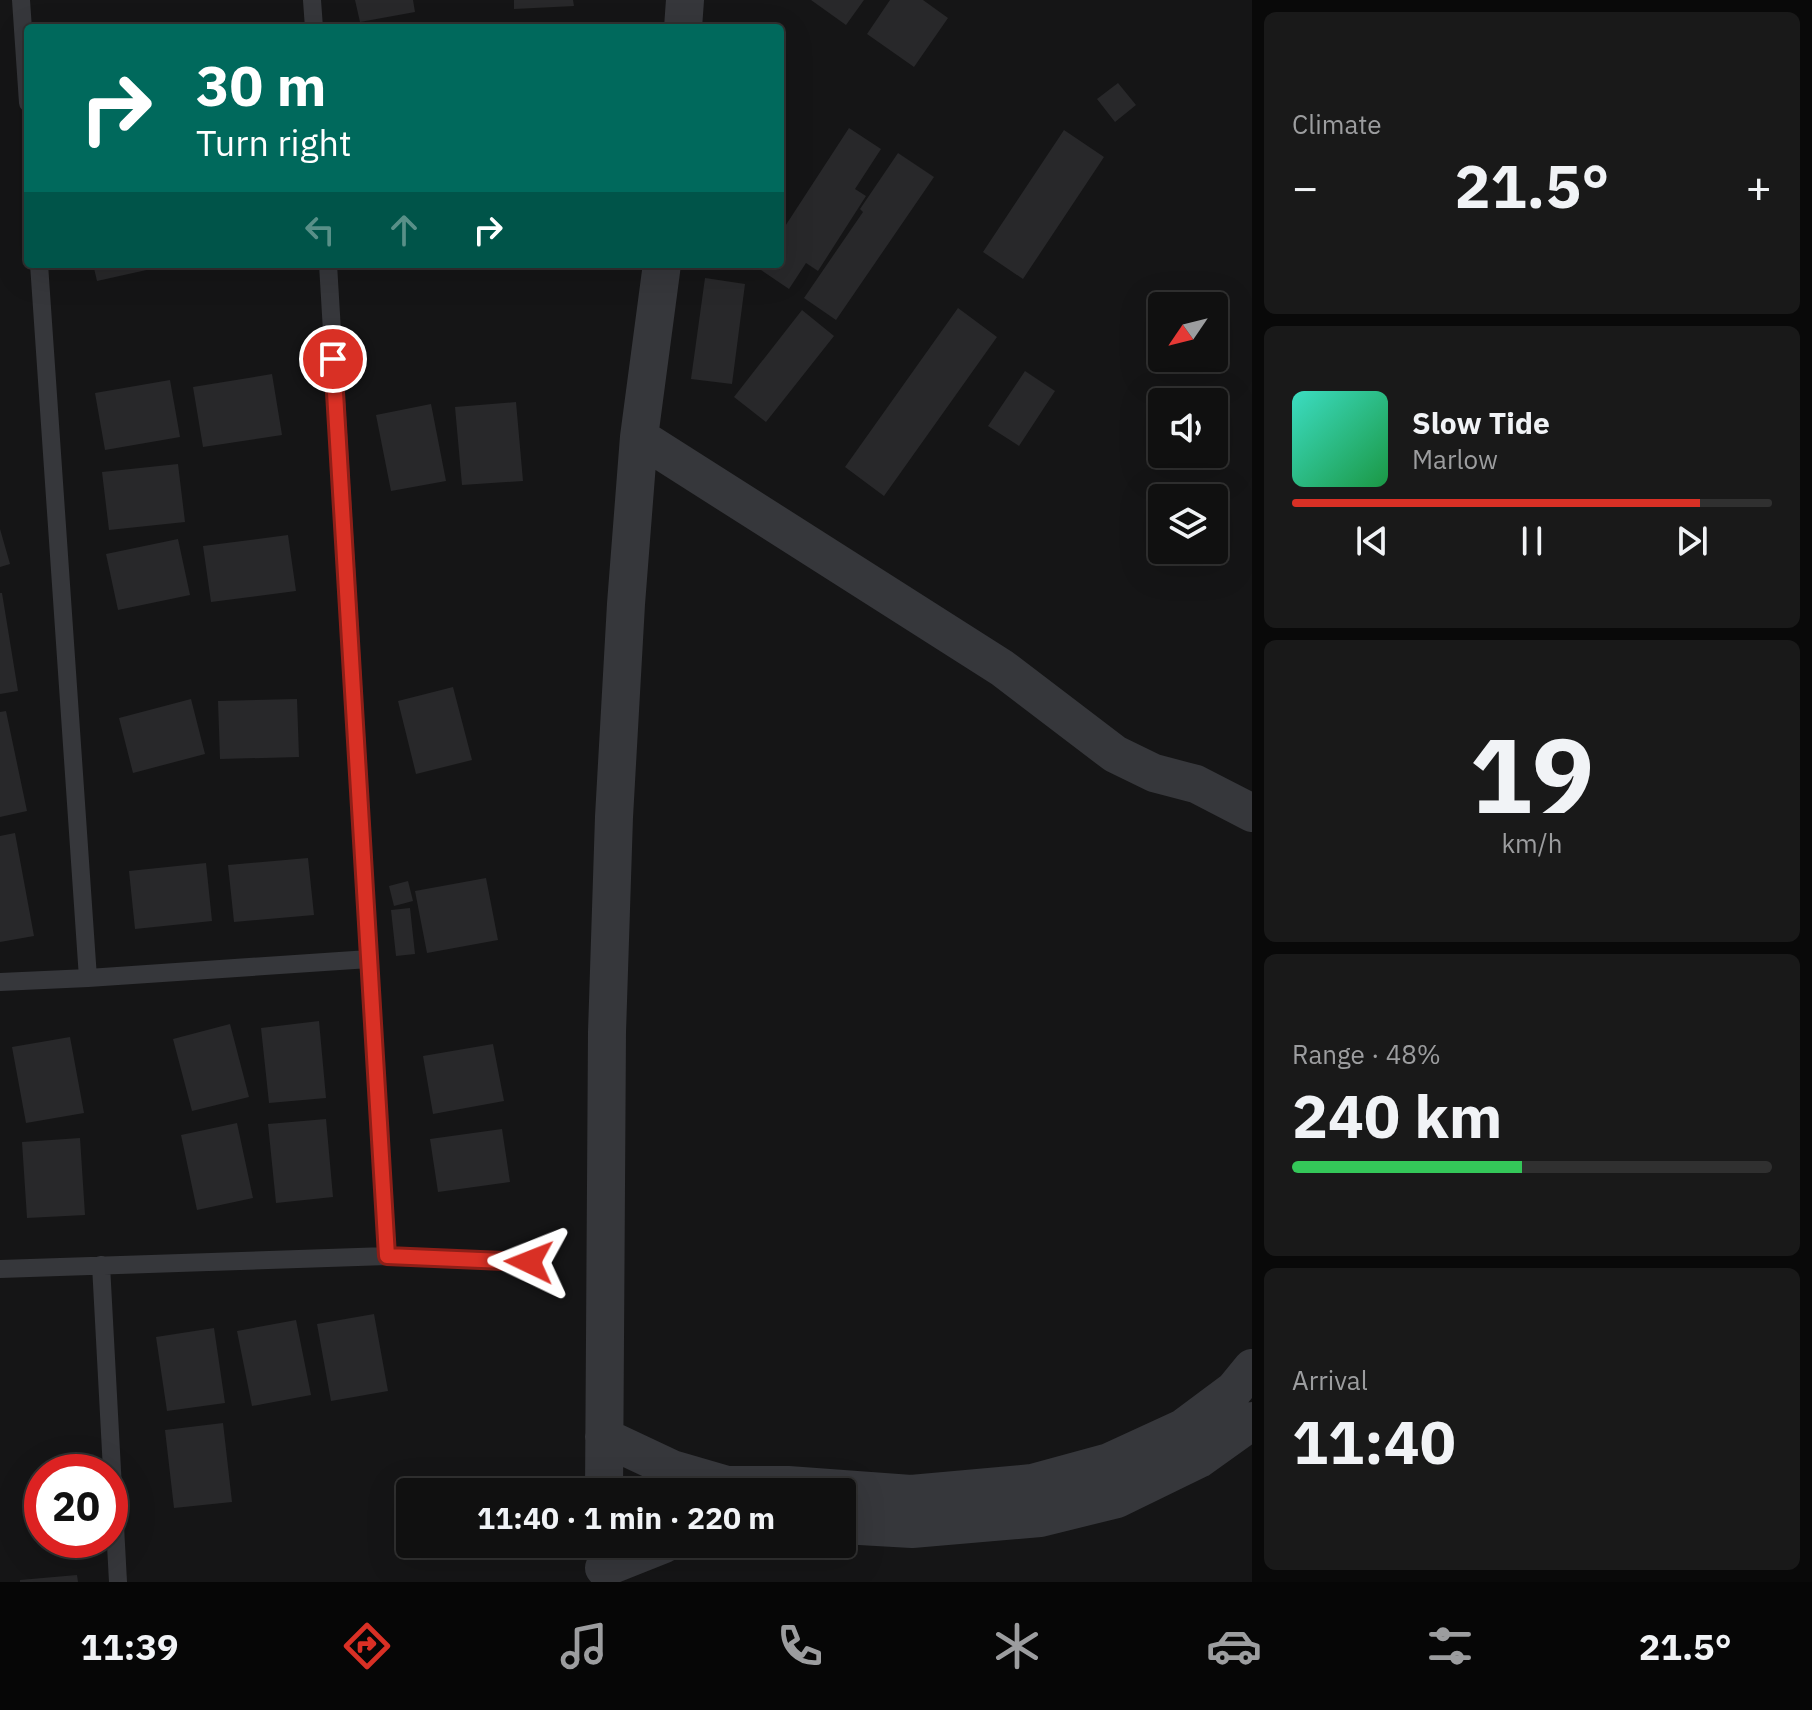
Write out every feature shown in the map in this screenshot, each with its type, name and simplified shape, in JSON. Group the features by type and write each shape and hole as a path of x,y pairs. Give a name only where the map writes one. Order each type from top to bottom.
{"street":[{"path":"683,24 685,0"},
{"path":"604,1478 607,1032 614,817 639,437 661,268"},
{"path":"639,437 1002,668 1115,754 1154,773 1196,784 1252,813"},
{"path":"604,1437 672,1469 727,1485 788,1485 1036,1500 1117,1499 1199,1459 1248,1397"},
{"path":"856,1526 912,1529 1036,1500"},
{"path":"604,1565 624,1558"}],"lane":[{"path":"21,0 24,44"},
{"path":"312,0 314,24"},
{"path":"39,268 88,978"},
{"path":"328,268 387,1256"},
{"path":"0,982 369,959"},
{"path":"0,1269 387,1256 529,1262"},
{"path":"101,1265 118,1582"}],"building":[{"path":"355,0 413,0 415,12 360,22"},
{"path":"514,0 573,0 574,6 514,9"},
{"path":"811,0 864,0 846,25"},
{"path":"890,0 923,0 948,18 914,67 867,34"},
{"path":"1118,83 1136,105 1115,122 1097,99"},
{"path":"849,128 881,149 855,189 866,196 818,271 806,263 789,289 758,268 784,268 784,228"},
{"path":"1064,130 1104,157 1023,279 983,252"},
{"path":"898,153 934,177 836,320 804,298 863,212 860,209"},
{"path":"94,268 156,268 97,281"},
{"path":"705,278 745,284 732,384 691,379"},
{"path":"958,308 997,337 884,496 845,467"},
{"path":"802,310 834,336 766,422 734,397"},
{"path":"1025,371 1055,391 1019,446 988,426"},
{"path":"272,374 282,435 203,447 193,387"},
{"path":"170,380 180,437 105,450 95,393"},
{"path":"516,402 523,481 462,485 455,407"},
{"path":"431,404 446,481 391,491 376,415"},
{"path":"178,464 185,522 109,530 102,472"},
{"path":"0,529 10,564 0,567"},
{"path":"288,535 296,591 211,602 203,546"},
{"path":"178,539 190,595 118,610 106,554"},
{"path":"0,593 18,691 0,694"},
{"path":"453,687 472,760 416,774 398,701"},
{"path":"191,699 205,754 133,773 119,718"},
{"path":"297,699 299,757 220,759 218,701"},
{"path":"6,711 27,811 0,817 0,712"},
{"path":"15,833 34,936 0,942 0,836"},
{"path":"308,858 314,915 234,922 228,865"},
{"path":"206,863 212,921 135,929 129,871"},
{"path":"486,878 498,940 427,953 415,891"},
{"path":"408,881 413,901 394,906 389,886"},
{"path":"410,908 415,954 396,956 391,910"},
{"path":"319,1021 326,1098 269,1103 261,1028"},
{"path":"230,1024 249,1097 192,1111 173,1039"},
{"path":"70,1037 84,1113 26,1123 12,1047"},
{"path":"493,1044 504,1101 433,1114 423,1056"},
{"path":"326,1119 333,1197 276,1203 268,1124"},
{"path":"237,1123 253,1198 197,1210 181,1135"},
{"path":"502,1129 510,1182 438,1192 430,1139"},
{"path":"80,1138 85,1215 27,1218 22,1142"},
{"path":"374,1314 388,1391 331,1401 317,1324"},
{"path":"296,1320 311,1395 252,1406 237,1331"},
{"path":"214,1328 225,1403 167,1411 156,1337"},
{"path":"223,1423 232,1502 174,1508 165,1430"},
{"path":"77,1575 78,1582 20,1582 20,1580"}],"route":[{"path":"333,359 387,1256 529,1262"}]}
